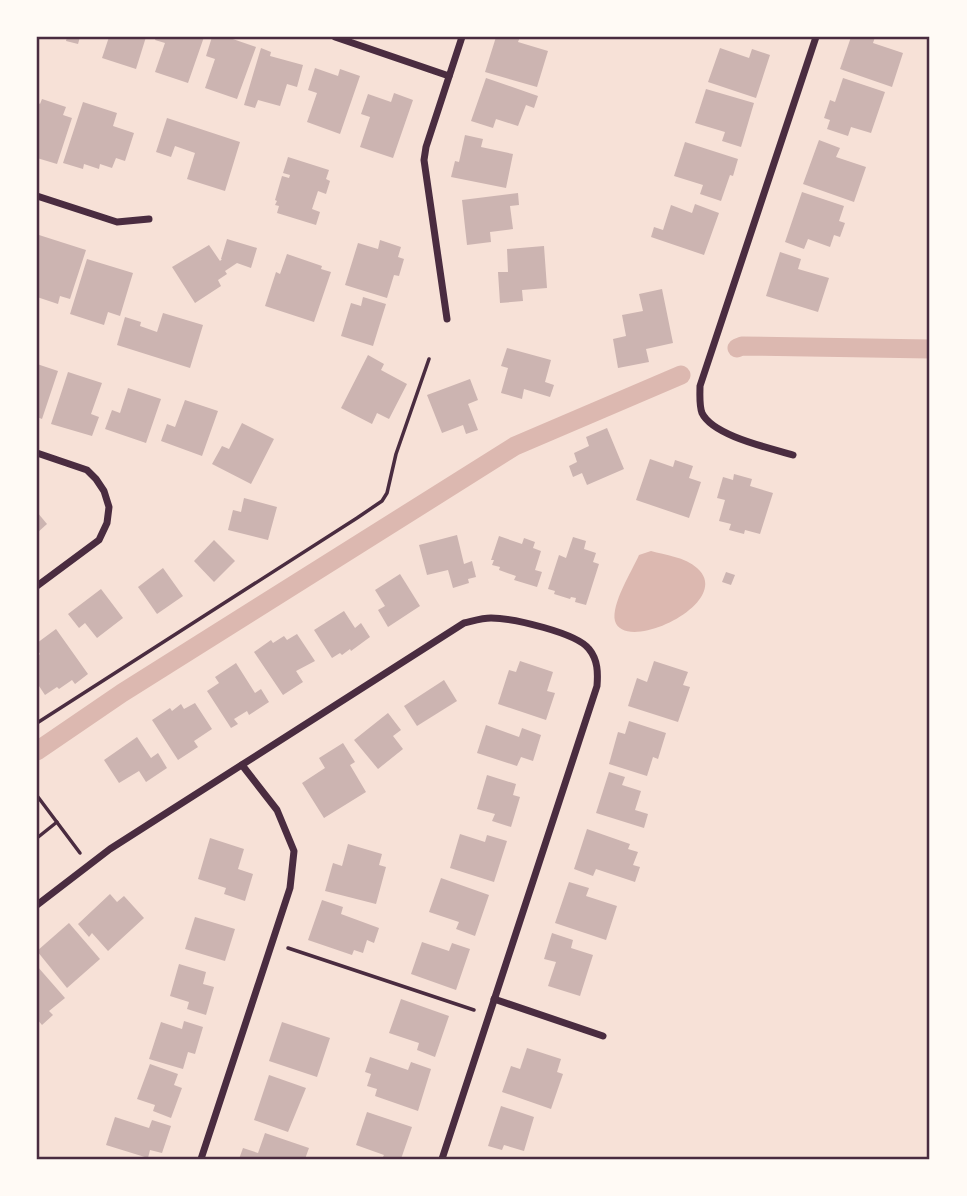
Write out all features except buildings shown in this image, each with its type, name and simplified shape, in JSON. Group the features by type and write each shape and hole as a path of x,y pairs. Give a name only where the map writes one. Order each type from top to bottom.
{"street":[{"path":"335,37 449,76"},
{"path":"447,319 424,176 424,160 462,37"},
{"path":"793,455 726,433 713,426 703,414 699,400 700,386 816,37"},
{"path":"37,196 117,222 149,219"},
{"path":"37,453 87,470 104,491 108,507 107,523 99,540 37,586"},
{"path":"37,905 110,849 464,623 488,618 515,620 579,640 588,647 594,657 598,671 597,686 442,1159"},
{"path":"201,1159 290,888 293,863 294,851 277,810 242,765"},
{"path":"494,999 603,1036"}],"path":[{"path":"37,723 382,500 391,486 396,454 429,359"},
{"path":"37,798 80,853"},
{"path":"37,838 57,822"},
{"path":"288,948 474,1010"}],"shaded area":[{"path":"651,551 681,559 697,568 705,581 702,595 691,609 656,628 638,632 623,630 615,621 619,597 639,555"}],"waterway":[{"path":"737,348 930,349"},
{"path":"37,751 122,693 515,446 681,375"}]}
